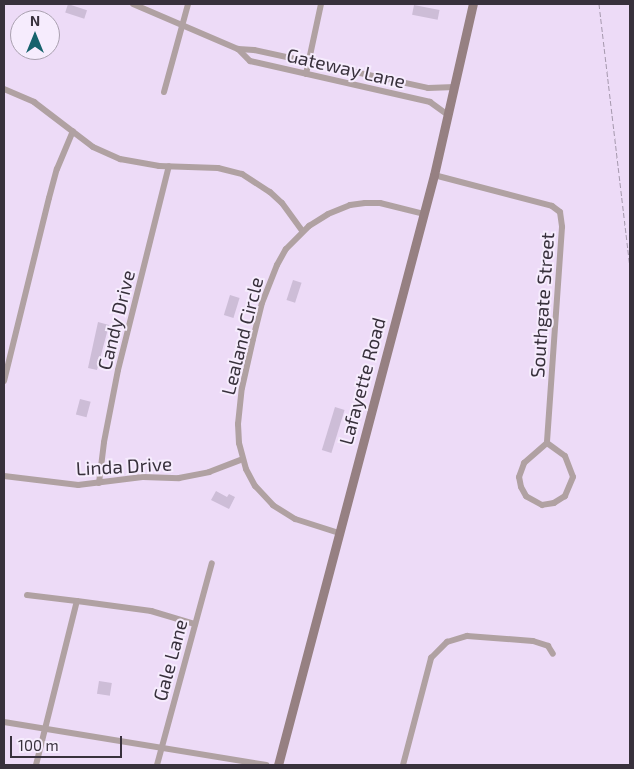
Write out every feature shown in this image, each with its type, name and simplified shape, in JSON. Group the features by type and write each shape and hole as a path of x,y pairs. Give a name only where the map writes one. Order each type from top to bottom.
{"main road":[{"name":"Lafayette Road","path":"278,765 424,214 473,4"}],"street":[{"name":"Gateway Lane","path":"133,4 238,49 254,50 428,88 455,87"},
{"path":"164,92 188,4"},
{"path":"306,74 321,4"},
{"name":"Gateway Lane","path":"238,49 250,61 430,102 448,115"},
{"path":"4,89 34,102 93,147 120,159 169,166 218,168 246,176 276,197 302,231"},
{"path":"4,381 51,191 73,131"},
{"name":"Candy Drive","path":"98,483 118,370 169,166"},
{"name":"Southgate Street","path":"434,174 552,206 560,212 562,227 547,443"},
{"name":"Lealand Circle","path":"339,533 295,519 273,504 255,486 243,460 239,443 239,408 262,303 286,249 302,231 328,214 358,204 380,204 424,214"},
{"path":"547,443 565,456 573,477 565,496 554,503 542,505 526,496 521,487 519,477 524,463 547,443"},
{"name":"Linda Drive","path":"4,476 78,485 143,477 194,476 243,460"},
{"name":"Gale Lane","path":"157,765 212,563"},
{"path":"27,595 151,611 195,624"},
{"path":"36,765 77,602"},
{"path":"403,765 431,658 441,646 462,636 479,636 540,642 548,646 553,654"},
{"path":"4,722 267,765"}],"path":[{"path":"599,4 630,266"}],"building":[{"path":"68,4 87,10 84,19 65,13"},
{"path":"414,5 440,10 438,20 412,15"},
{"path":"293,280 302,283 295,303 287,300"},
{"path":"230,295 240,298 233,318 224,315"},
{"path":"98,322 109,325 97,370 88,368"},
{"path":"80,399 91,402 86,417 76,414"},
{"path":"335,407 345,410 331,453 322,450"},
{"path":"216,491 227,497 229,494 235,497 229,509 211,500"},
{"path":"99,681 112,683 110,696 97,694"}]}
